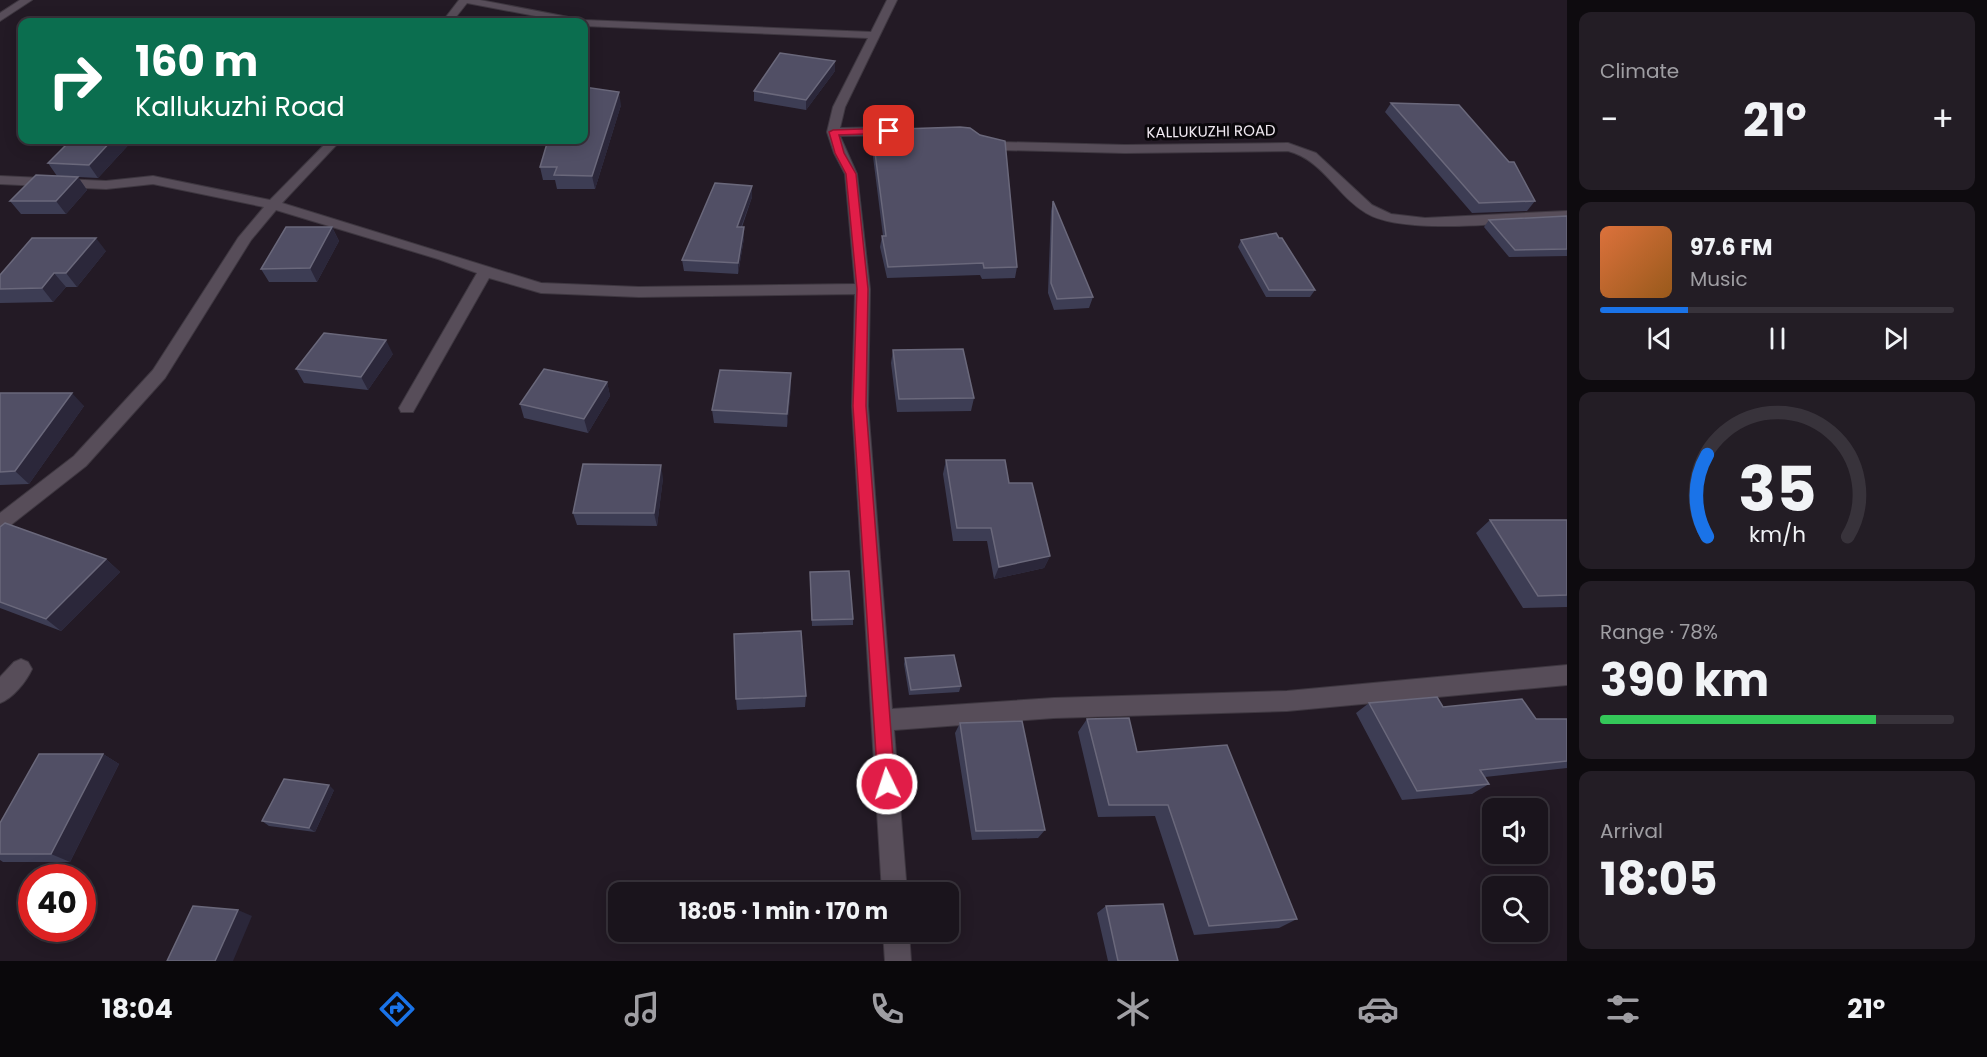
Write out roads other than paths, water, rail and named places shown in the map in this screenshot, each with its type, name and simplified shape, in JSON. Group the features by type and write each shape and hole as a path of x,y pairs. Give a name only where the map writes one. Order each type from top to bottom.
{"street":[{"path":"0,18 27,0"},
{"path":"450,18 465,0 557,18"},
{"path":"892,0 839,107 833,132 840,153 851,174 863,289 860,406 893,882"},
{"path":"588,23 876,35"},
{"path":"833,132 907,130"},
{"name":"KALLUKUZHI ROAD","path":"973,134 983,141 1001,146 1125,149 1288,147 1302,149 1317,159 1366,207 1381,216 1403,221 1425,222 1567,215"},
{"path":"0,523 80,461 159,374 245,238 331,144"},
{"path":"0,180 106,185 153,180 273,205 541,288 639,292 863,289"},
{"path":"407,408 486,271"},
{"path":"0,693 21,669"},
{"path":"882,720 1054,708 1287,701 1567,675"},
{"path":"897,942 898,961"}]}
